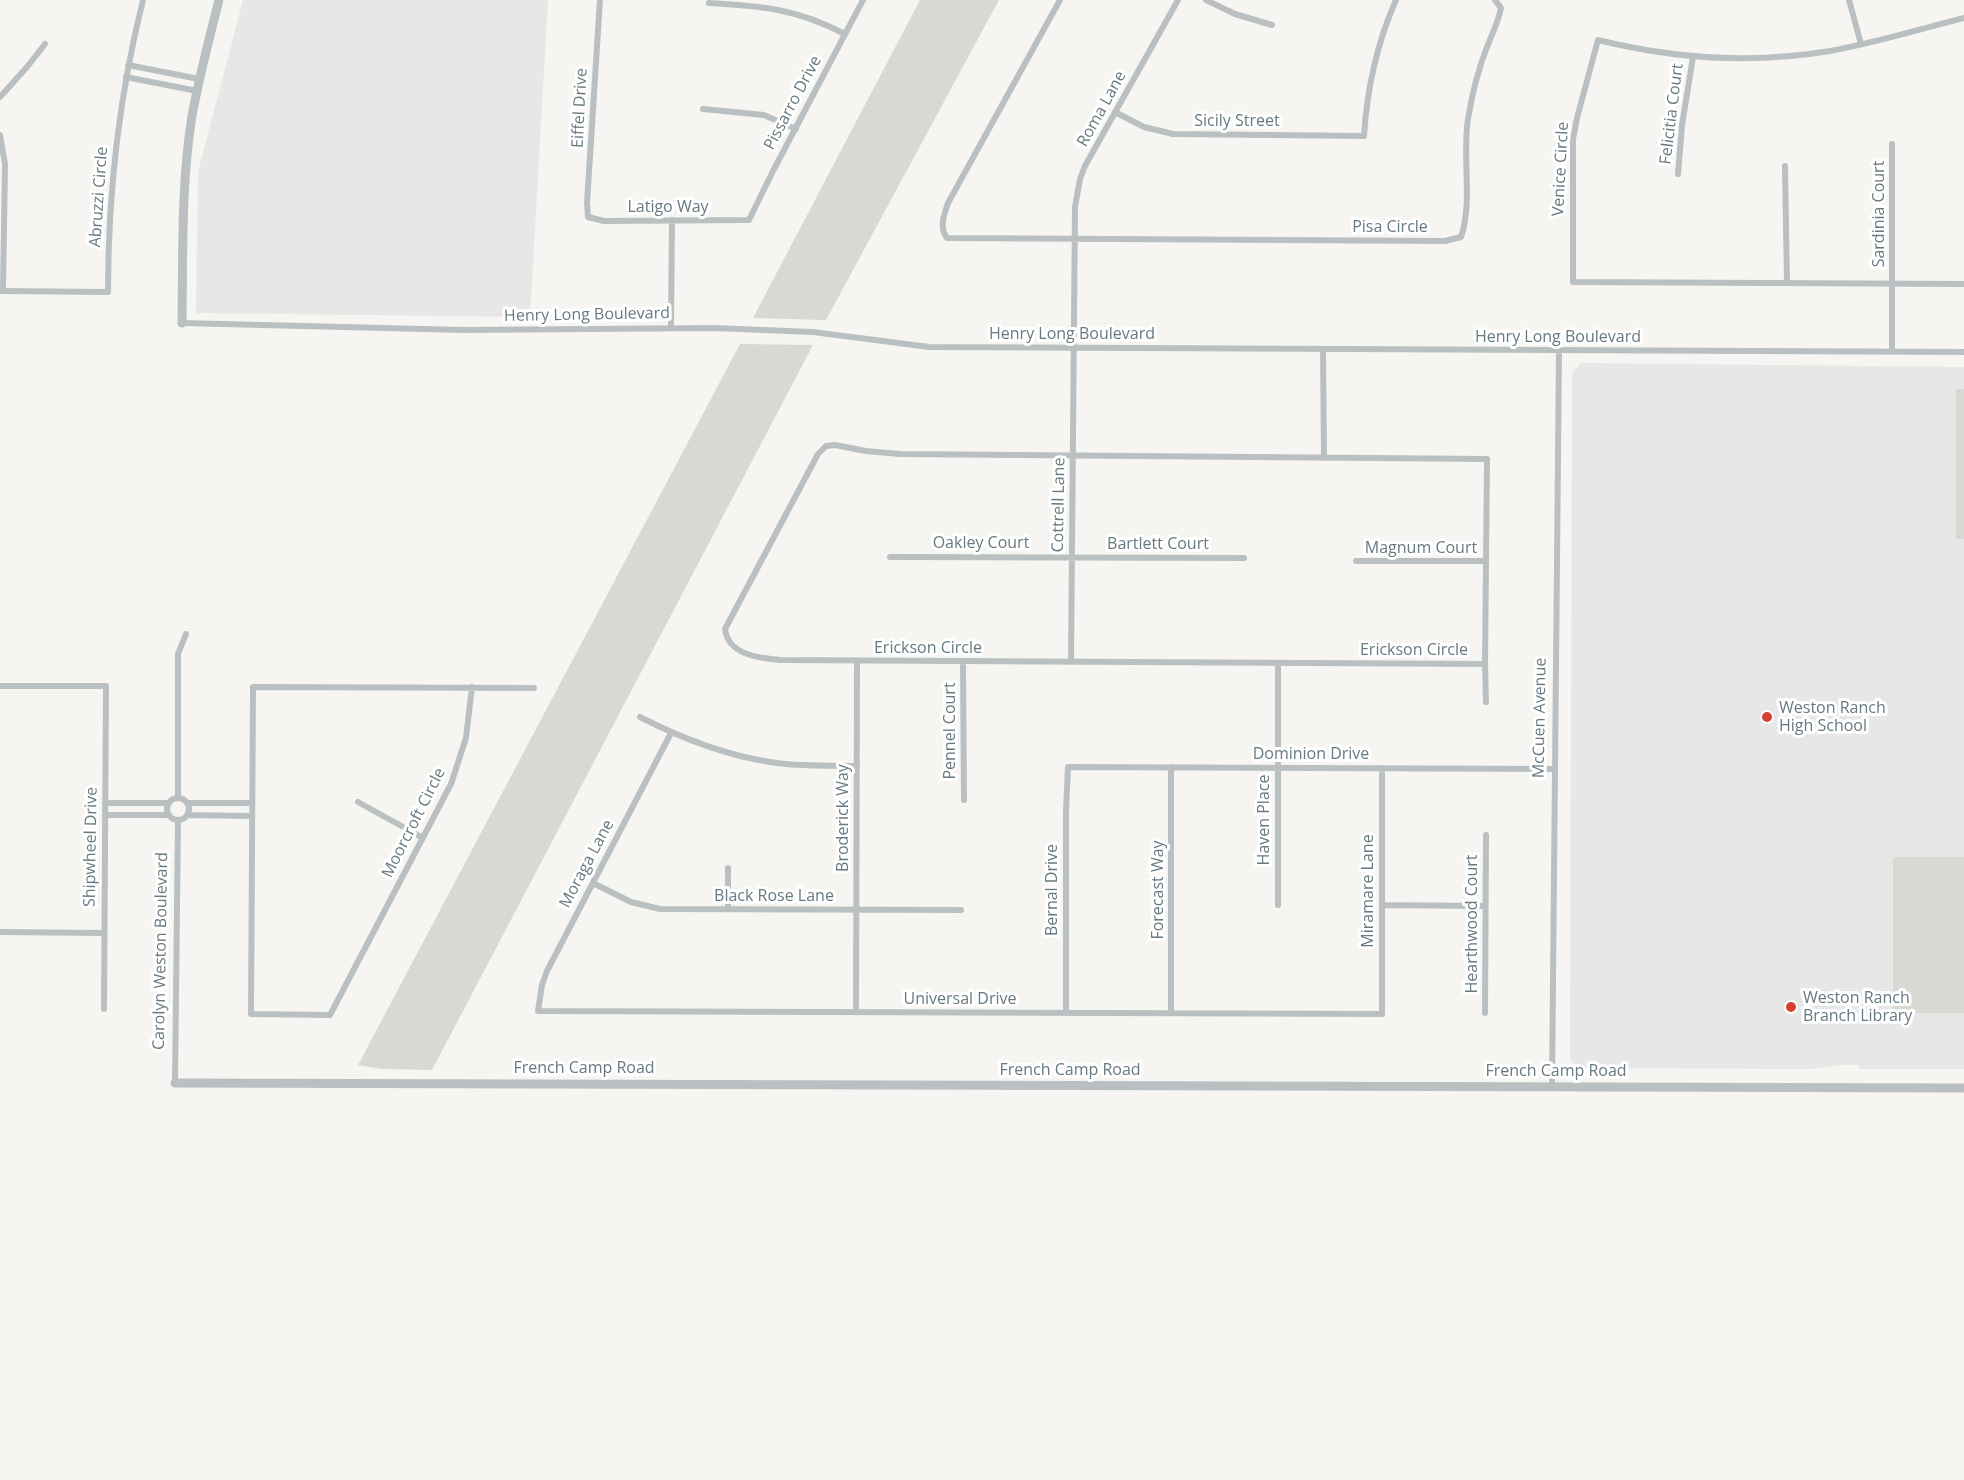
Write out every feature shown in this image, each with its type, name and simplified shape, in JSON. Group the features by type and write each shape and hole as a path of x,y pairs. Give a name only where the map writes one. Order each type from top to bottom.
{"street":[{"name":"Abruzzi Circle","path":"2,291 108,292 109,218 113,169 128,64 143,0"},
{"path":"182,323 184,196 192,118 199,79 219,0"},
{"name":"Eiffel Drive","path":"588,217 600,0"},
{"name":"Pissarro Drive","path":"749,220 863,0"},
{"name":"Pisa Circle","path":"1060,0 955,189 944,217 942,231 947,238 1445,241 1461,237 1466,223 1468,120 1479,69 1498,22 1501,8 1495,0"},
{"name":"Roma Lane","path":"1074,238 1075,207 1085,166 1178,0"},
{"path":"1206,0 1235,14 1272,25"},
{"name":"Sicily Street","path":"1115,112 1143,127 1173,134 1364,136 1368,94 1374,64 1396,0"},
{"path":"1849,0 1861,44"},
{"path":"709,3 762,6 784,10 823,23 845,34"},
{"name":"Venice Circle","path":"1964,18 1861,44 1810,54 1767,58 1693,57 1630,48 1598,40 1573,139 1573,282 1964,284"},
{"path":"0,96 27,68 45,44"},
{"name":"Felicitia Court","path":"1678,174 1682,125 1693,57"},
{"path":"128,64 199,79"},
{"path":"126,77 197,91"},
{"path":"703,109 764,115 796,129"},
{"path":"0,135 4,157 2,291"},
{"name":"Sardinia Court","path":"1892,144 1892,284"},
{"path":"1785,166 1787,284"},
{"name":"Latigo Way","path":"588,217 604,221 749,220"},
{"path":"671,327 672,220"},
{"path":"1073,348 1074,238"},
{"path":"1892,284 1892,352"},
{"name":"Henry Long Boulevard","path":"182,323 464,330 671,327 813,332 929,347 1964,352"},
{"name":"Cottrell Lane","path":"1071,662 1073,348"},
{"path":"1323,349 1324,458"},
{"name":"McCuen Avenue","path":"1552,1087 1553,769 1559,350"},
{"name":"Erickson Circle","path":"835,445 900,454 1324,458 1487,459 1485,664 963,662 763,658 736,649 729,644 726,638 724,629 727,622 818,454 826,446 835,445"},
{"name":"Oakley Court","path":"890,556 1072,557"},
{"name":"Bartlett Court","path":"1072,557 1245,558"},
{"name":"Magnum Court","path":"1356,561 1486,561"},
{"path":"178,798 178,654 186,634"},
{"name":"Broderick Way","path":"856,1012 857,661"},
{"name":"Pennel Court","path":"963,662 964,800"},
{"name":"Haven Place","path":"1278,663 1278,905"},
{"path":"1485,664 1486,702"},
{"name":"Shipwheel Drive","path":"0,686 106,686 104,1009"},
{"name":"Moorcroft Circle","path":"253,687 472,687 466,738 451,784 330,1015 251,1014 253,687"},
{"path":"472,687 534,688"},
{"path":"640,717 671,733 721,752 754,760 797,765 857,766"},
{"name":"Moraga Lane","path":"538,1011 542,985 547,971 671,733"},
{"name":"Dominion Drive","path":"1068,767 1553,769"},
{"name":"Bernal Drive","path":"1066,1013 1068,767"},
{"name":"Forecast Way","path":"1171,767 1171,1013"},
{"name":"Miramare Lane","path":"1382,768 1382,1014"},
{"path":"105,803 169,803 178,798"},
{"path":"178,798 187,803 251,803"},
{"path":"358,802 423,838"},
{"path":"169,803 167,809 169,815"},
{"path":"187,803 189,809 187,815"},
{"path":"105,815 169,815 178,820 187,815 251,816"},
{"name":"Carolyn Weston Boulevard","path":"175,1083 178,820"},
{"name":"Hearthwood Court","path":"1485,1013 1486,835"},
{"path":"728,868 728,909"},
{"name":"Black Rose Lane","path":"593,883 631,902 660,909 961,910"},
{"path":"1382,905 1485,906"},
{"path":"0,932 103,933"},
{"name":"Universal Drive","path":"538,1011 1382,1014"},
{"name":"French Camp Road","path":"175,1083 1964,1088"}],"shaded area":[{"path":"243,0 548,0 530,317 196,313 198,172"},
{"path":"920,0 999,0 826,320 753,318"},
{"path":"740,344 813,345 432,1070 382,1069 358,1065"},
{"name":"Weston Ranch High School","path":"1581,363 1964,367 1964,1069 1859,1069 1858,1065 1811,1069 1578,1068 1570,1060 1572,373"},
{"path":"1956,389 1964,389 1964,539 1956,539"},
{"path":"1893,857 1964,857 1964,1013 1893,1013"}],"place":[{"name":"Weston Ranch High School","path":"1767,717"},
{"name":"Weston Ranch Branch Library","path":"1791,1007"}]}
